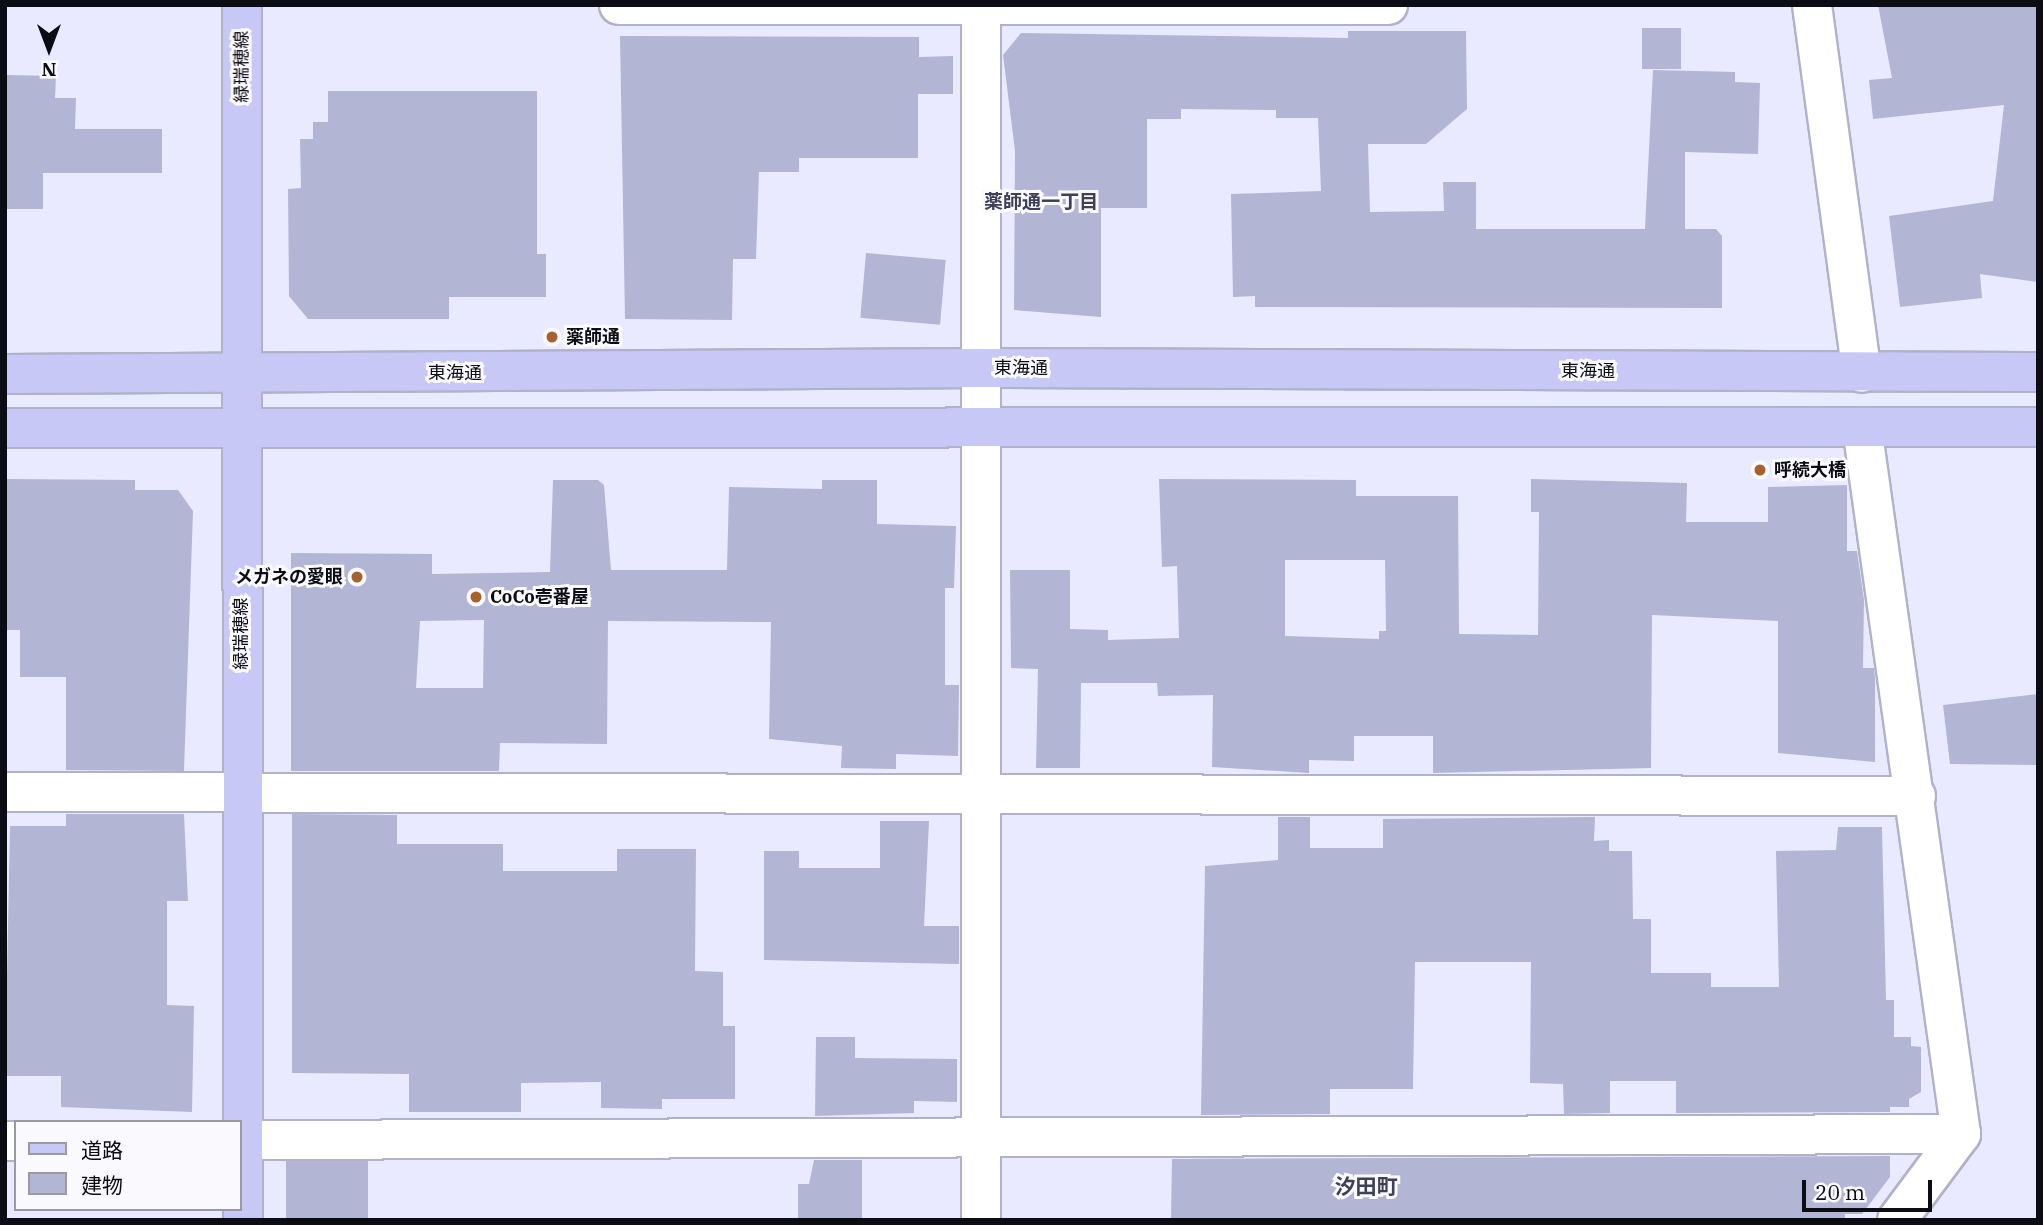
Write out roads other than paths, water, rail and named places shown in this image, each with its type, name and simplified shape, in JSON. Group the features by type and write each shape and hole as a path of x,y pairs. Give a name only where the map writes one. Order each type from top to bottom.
{"main road":[{"name":"緑瑞穂線","path":"241,1120 242,5"},
{"name":"東海通","path":"5,374 983,368 2038,372"},
{"path":"5,428 2038,428"},
{"name":"緑瑞穂線","path":"242,1180 243,1220"}],"street":[{"path":"619,5 1388,5"},
{"path":"1812,5 1862,373"},
{"path":"981,6 981,1220"},
{"path":"1862,427 1916,796 1961,1134 1897,1220"},
{"path":"5,792 240,788 981,794 1916,796"},
{"path":"242,1140 1961,1134"}],"place":[{"name":"薬師通","path":"552,337"},
{"name":"呼続大橋","path":"1760,470"},
{"name":"メガネの愛眼","path":"357,577"},
{"name":"CoCo壱番屋","path":"476,597"}],"district":[{"name":"薬師通一丁目","path":"1041,202"},
{"name":"汐田町","path":"1366,1186"}]}
